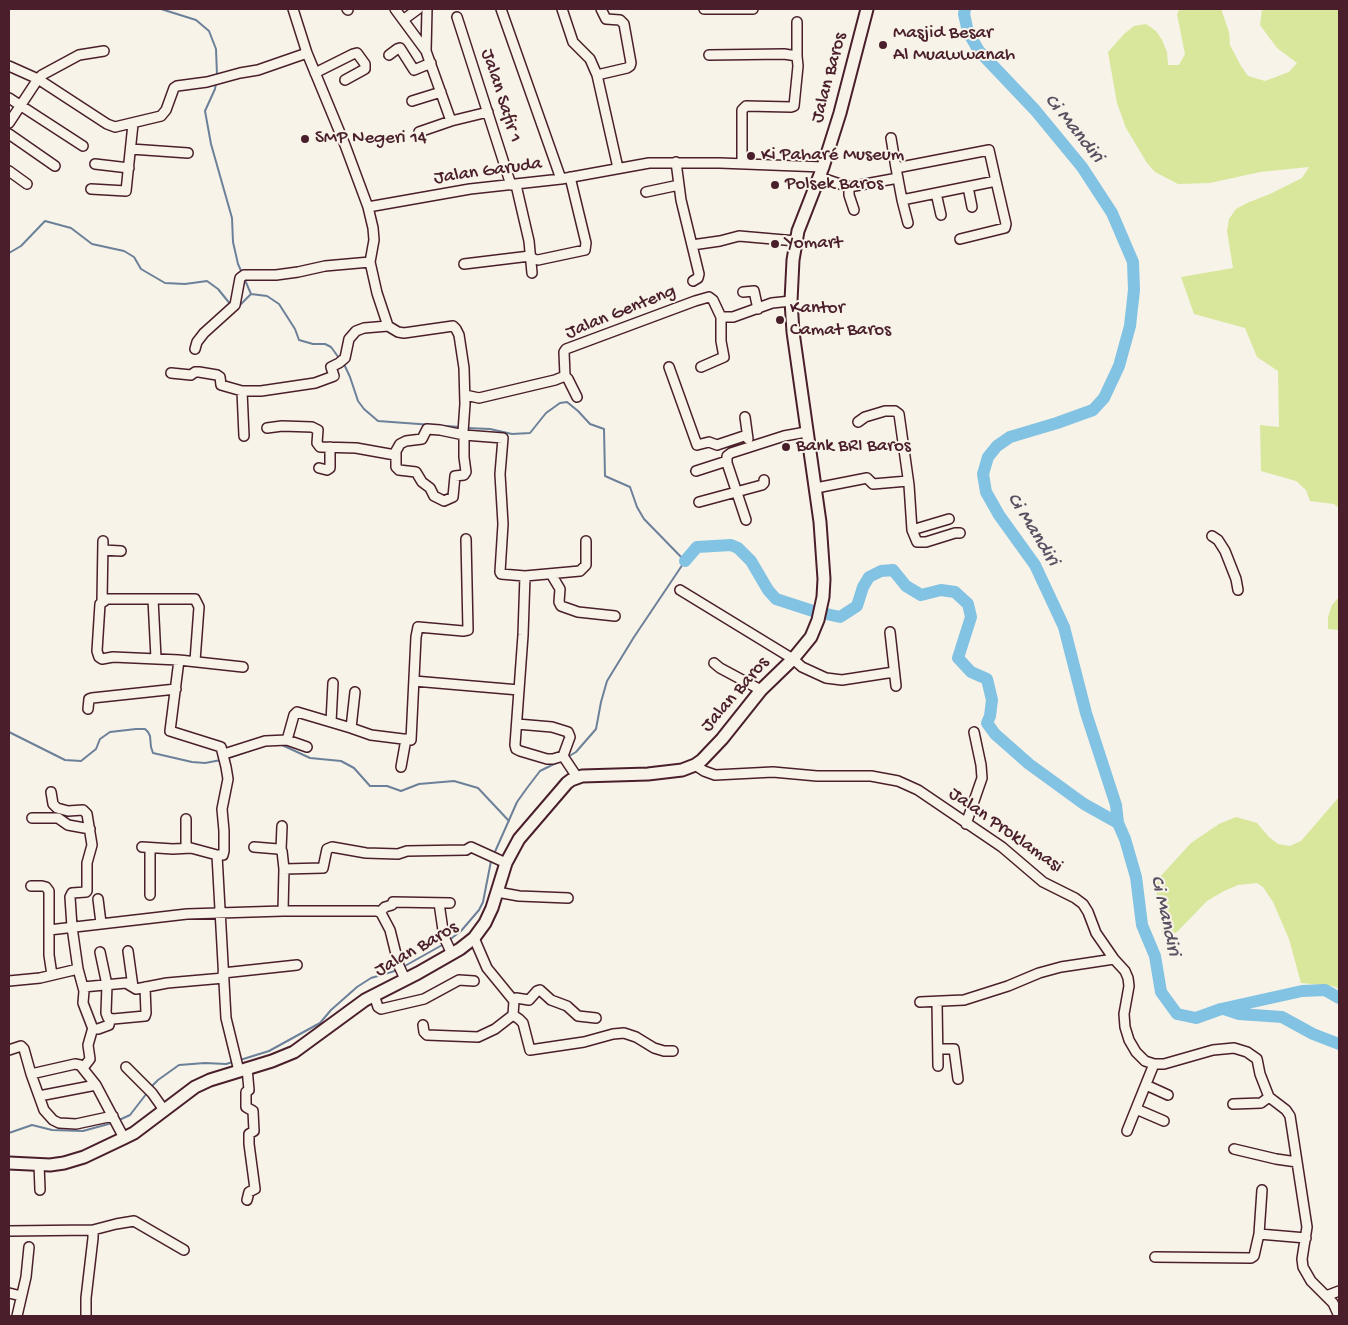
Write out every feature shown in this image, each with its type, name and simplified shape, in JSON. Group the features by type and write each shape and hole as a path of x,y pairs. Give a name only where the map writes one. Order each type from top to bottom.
{"main road":[{"name":"Jalan Baros","path":"9,1163 64,1163 84,1157 124,1138 134,1133 195,1087 240,1065 294,1052 402,973 448,946 474,938 485,923 497,892 499,859 519,839 567,783 577,777 682,770 702,760 722,739 761,690 793,659 811,637 818,620 823,597 823,557 816,488 806,432 793,332 791,301 793,260 796,241 822,172 840,112 867,9"}],"street":[{"path":"293,9 307,53 368,207 374,240 370,262 377,294 388,326"},
{"path":"395,9 426,51 451,121"},
{"path":"403,20 418,9"},
{"path":"426,51 427,9"},
{"path":"464,264 530,256 538,260 586,249 566,178 502,9"},
{"path":"562,9 574,42 590,59 597,75 618,168"},
{"path":"597,75 627,68 631,62 624,24 620,20 606,19 601,9"},
{"path":"704,9 753,9"},
{"name":"Jalan Safir 1","path":"457,17 514,185 529,241 532,273"},
{"path":"742,164 742,110 746,106 794,106 798,66 797,22"},
{"path":"389,55 397,48 400,48 414,70 431,63"},
{"path":"9,123 38,79 74,57 86,53 104,51"},
{"path":"9,66 38,79 112,127 133,124 161,116 166,110 174,88 177,86 207,82 230,75 258,70 307,53"},
{"path":"315,73 357,53 365,64 365,69 345,80"},
{"path":"709,55 784,54 797,56"},
{"path":"412,102 441,92"},
{"path":"9,98 83,146"},
{"path":"418,132 451,121 488,112"},
{"path":"91,189 126,191 133,124"},
{"path":"9,134 54,166"},
{"path":"891,138 908,223"},
{"path":"131,149 188,154"},
{"path":"896,168 988,150 1006,224 1004,228 960,239"},
{"path":"676,162 678,185 699,274 698,278 693,281"},
{"name":"Jalan Garuda","path":"368,207 470,189 566,178 648,163 742,164 822,172 849,187"},
{"path":"95,164 129,168"},
{"path":"9,171 28,184"},
{"path":"854,210 849,195 849,187 898,178"},
{"path":"902,200 996,181"},
{"path":"646,192 678,185"},
{"path":"968,186 972,207"},
{"path":"936,193 941,215"},
{"path":"692,245 739,236 796,241"},
{"path":"195,349 197,342 204,333 232,308 240,278 245,274 276,275 325,266 370,262"},
{"path":"743,292 754,292 758,309"},
{"name":"Jalan Genteng","path":"565,376 564,352 566,349 628,325 708,297 713,300 721,317"},
{"path":"701,367 724,357 721,341 721,317 734,317 772,303 791,301"},
{"path":"171,373 191,375 199,372 216,375 220,377 221,385 242,391 261,391 325,380 334,376 331,368 342,361 349,340 356,331 364,328 388,326 404,333 455,327 459,335 464,368 464,430 466,472 464,475 455,478 454,497 448,500 436,499 430,488 422,482 416,472 398,469 395,465 395,455 400,444 406,441 422,439 426,429 464,430 502,438 500,474 503,524 501,574 525,576 576,573 586,565 586,541"},
{"path":"670,367 697,445 711,442 717,445 747,435"},
{"path":"465,396 479,398 565,376 577,397"},
{"path":"242,391 244,436"},
{"path":"858,422 865,417 885,411 898,412 908,481 912,530 916,542 920,543 955,532 960,533"},
{"path":"745,417 750,447"},
{"path":"267,428 291,426 316,428 318,432 318,446 369,450 395,455"},
{"path":"746,520 726,459 729,454 784,436 806,432"},
{"path":"319,468 328,470 330,468 330,447"},
{"path":"696,471 727,461"},
{"path":"816,488 866,478 873,484 908,481"},
{"path":"699,502 763,484 764,480"},
{"path":"912,530 949,520"},
{"path":"1212,536 1218,540 1225,551 1236,579 1238,590"},
{"path":"287,740 295,713 300,712 371,735 412,740 418,627 468,630 466,539"},
{"path":"121,551 103,545 102,601 100,604 97,651 99,657 102,659 156,658 243,667"},
{"path":"552,574 560,589 559,602 561,606 578,612 615,616"},
{"path":"525,576 524,635 515,745 516,749 547,759 565,758"},
{"path":"680,590 793,659 809,671 826,678 842,680 894,672"},
{"path":"153,599 156,658"},
{"path":"102,601 195,599 198,603 195,661"},
{"path":"890,632 896,686"},
{"path":"150,895 146,847 196,849 217,855 222,855 224,851 222,808 228,779 224,755 219,746 170,731 180,660"},
{"path":"714,663 761,690"},
{"path":"414,681 519,690"},
{"path":"331,722 333,683"},
{"path":"88,709 89,699 92,698 176,689"},
{"path":"352,728 355,692"},
{"path":"517,724 552,727 568,732 570,737 565,758 577,777"},
{"path":"966,824 982,778 974,732"},
{"path":"401,767 406,739"},
{"path":"224,755 265,741 287,740 307,748"},
{"name":"Jalan Proklamasi","path":"695,764 704,771 715,775 772,772 817,776 871,776 898,781 918,790 1002,847 1043,882 1083,904 1096,932 1128,978 1124,1014 1129,1040 1136,1052 1145,1061 1154,1064"},
{"path":"52,792 54,804 57,808 68,811 85,811 90,828 92,849 87,863 87,891 70,894 72,927 78,969 83,987 84,1006 93,1029 88,1042 90,1059 83,1068"},
{"path":"32,818 58,818 68,825 90,828"},
{"path":"186,819 186,848"},
{"path":"282,826 281,850 284,869 282,911"},
{"path":"254,847 281,850"},
{"path":"284,869 324,868 327,849 332,847 366,853 398,854 410,851 466,850 471,847 499,859"},
{"path":"217,855 226,1018 249,1090 246,1092 246,1107 253,1111 254,1131 249,1134 249,1144 255,1190 249,1192 247,1200"},
{"path":"32,886 46,887 49,891 49,955 52,975"},
{"path":"497,892 520,896 568,898"},
{"path":"98,899 101,924"},
{"path":"380,912 385,907 392,905 393,902 450,903"},
{"path":"439,903 448,946"},
{"path":"49,930 187,914 282,911 380,912"},
{"path":"380,912 390,930 402,973"},
{"path":"474,938 487,968 514,1001 513,1015"},
{"path":"128,950 132,987"},
{"path":"93,1029 109,1025 110,1019 106,1013 107,985 100,952"},
{"path":"920,1002 951,1001 974,997 1060,967 1114,959"},
{"path":"83,987 126,983 136,989 166,983 297,965"},
{"path":"9,982 40,978 78,969"},
{"path":"374,994 378,1007 381,1009 424,999 459,980 474,981"},
{"path":"110,1019 146,1015 145,987"},
{"path":"514,1001 516,998 529,1000 540,990 552,1000 567,1006 578,1016 596,1018"},
{"path":"937,1002 938,1066"},
{"path":"424,1025 424,1032 427,1035 478,1037 513,1015"},
{"path":"513,1015 523,1023 531,1051 624,1033 636,1037 654,1048 673,1051"},
{"path":"9,1050 23,1047 38,1096 48,1116 59,1123 76,1124 115,1120"},
{"path":"1127,1131 1154,1064 1164,1064 1213,1050 1234,1048 1247,1052 1257,1059 1260,1074 1269,1097 1286,1110 1290,1116 1307,1227 1302,1258 1303,1267 1311,1281 1334,1303 1338,1312"},
{"path":"938,1049 953,1049 958,1079"},
{"path":"31,1074 78,1064 96,1085 124,1138"},
{"path":"126,1066 152,1093 164,1110"},
{"path":"38,1096 96,1085"},
{"path":"1146,1085 1168,1095"},
{"path":"1233,1104 1261,1103 1269,1097"},
{"path":"1136,1109 1164,1121"},
{"path":"1234,1150 1297,1162"},
{"path":"39,1164 40,1190"},
{"path":"1155,1257 1252,1257 1257,1250 1262,1190"},
{"path":"9,1231 92,1230 134,1221 184,1250"},
{"path":"86,1316 86,1298 93,1238 92,1230"},
{"path":"1258,1234 1306,1238"},
{"path":"17,1316 26,1278 29,1247"},
{"path":"1326,1296 1339,1291"},
{"path":"9,1293 21,1296"}],"green space":[{"path":"1180,9 1221,9 1229,32 1230,45 1241,66 1248,76 1265,81 1289,72 1297,63 1277,48 1260,25 1262,9 1339,9 1339,508 1334,504 1310,501 1306,490 1296,481 1261,471 1260,425 1279,427 1278,371 1257,357 1245,328 1194,314 1181,277 1233,268 1227,231 1229,219 1236,209 1302,178 1309,167 1260,172 1210,183 1178,184 1155,172 1147,163 1126,128 1117,103 1108,52 1134,26 1146,24 1156,31 1162,40 1167,52 1168,65 1179,65 1185,54 1177,14"},
{"path":"1339,597 1339,630 1328,629 1328,617 1332,605"},
{"path":"1339,797 1339,989 1333,986 1301,983 1289,939 1273,902 1263,887 1257,883 1238,885 1224,891 1207,901 1177,932 1166,937 1162,933 1162,921 1156,890 1158,879 1191,843 1219,824 1236,817 1257,823 1278,844 1290,846 1301,841"}],"waterway":[{"path":"161,9 196,20 209,31 216,49 217,75"},
{"name":"Ci Mandiri","path":"965,9 964,14 968,32 979,51 1035,110 1082,167 1112,213 1133,262 1134,290 1130,326 1119,366 1104,398 1093,410 1010,437 997,446 988,457 983,474 986,492 999,515 1035,565 1064,627 1086,713 1116,805 1118,823 1125,839 1136,877 1142,925 1155,956 1161,992 1177,1014 1196,1018 1221,1009 1302,991 1325,990 1339,998"},
{"path":"216,83 205,111 211,144 232,218 233,242 242,273"},
{"path":"9,253 21,246 45,221 71,228 92,244 124,251 134,257 141,269 165,283 185,284 207,281 218,289 231,305"},
{"path":"245,280 251,294"},
{"path":"238,307 251,294 267,296 279,304 295,329 299,340 313,344 325,344 331,347 339,358"},
{"path":"344,364 358,401 378,421 460,427"},
{"path":"467,428 490,429 512,434 530,433 546,413 560,403 567,402 590,424 604,429 605,476 630,487 637,507 644,519 685,561 607,681 596,729 576,752 566,758"},
{"path":"685,561 697,547 731,545 738,548 751,561 768,590 776,599 813,611 840,617 857,606 863,587 869,577 881,571 893,570 906,586 921,595 941,590 955,592 968,604 971,617 958,658 971,672 987,679 992,700 987,723 995,734 1029,764 1084,804 1118,823"},
{"path":"9,732 65,760 81,761 96,749 100,739 110,732 145,729 150,736 153,753 192,762 205,763 221,760"},
{"path":"226,759 266,745 282,745 310,758 341,761 354,768 370,786 387,786 401,791 419,784 454,781 478,788 509,821"},
{"path":"494,854 517,802 540,771 560,761"},
{"path":"448,941 461,931 479,910 483,902 491,861"},
{"path":"403,967 444,944"},
{"path":"240,1060 269,1051 320,1023 331,1010 357,987 371,978 398,970"},
{"path":"1224,1009 1239,1014 1282,1017 1313,1034 1339,1044"},
{"path":"151,1087 179,1065 226,1064 233,1062"},
{"path":"119,1120 130,1115 147,1093"},
{"path":"9,1133 32,1125 52,1130 83,1131 112,1123"}],"place":[{"name":"Masjid Besar Al Muawwanah","path":"883,45"},
{"name":"SMP Negeri 14","path":"305,139"},
{"name":"Ki Paharé Museum","path":"751,156"},
{"name":"Polsek Baros","path":"775,185"},
{"name":"Yomart","path":"775,244"},
{"name":"Kantor Camat Baros","path":"780,320"},
{"name":"Bank BRI Baros","path":"786,447"}]}
